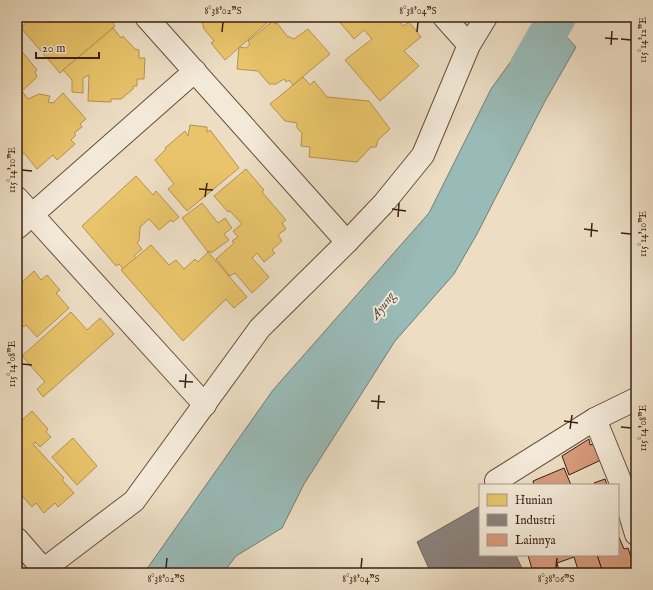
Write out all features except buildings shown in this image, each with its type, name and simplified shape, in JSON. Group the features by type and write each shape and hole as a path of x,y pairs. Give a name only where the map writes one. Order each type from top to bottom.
{"street":[{"path":"146,17 347,242"},
{"path":"444,17 469,45"},
{"path":"17,539 41,572 134,502 260,328 384,203 423,155 469,45 486,17"},
{"path":"24,222 195,71"},
{"path":"17,198 24,222 205,405"},
{"path":"496,481 595,419 636,399"},
{"path":"595,419 619,478 636,534"}],"water":[{"path":"543,17 548,17 576,47 544,103 477,234 454,274 395,341 304,484 282,528 236,556 223,573 144,573 273,390 429,213 491,89"}],"waterway":[{"name":"Ayung","path":"528,68 557,17"}]}
